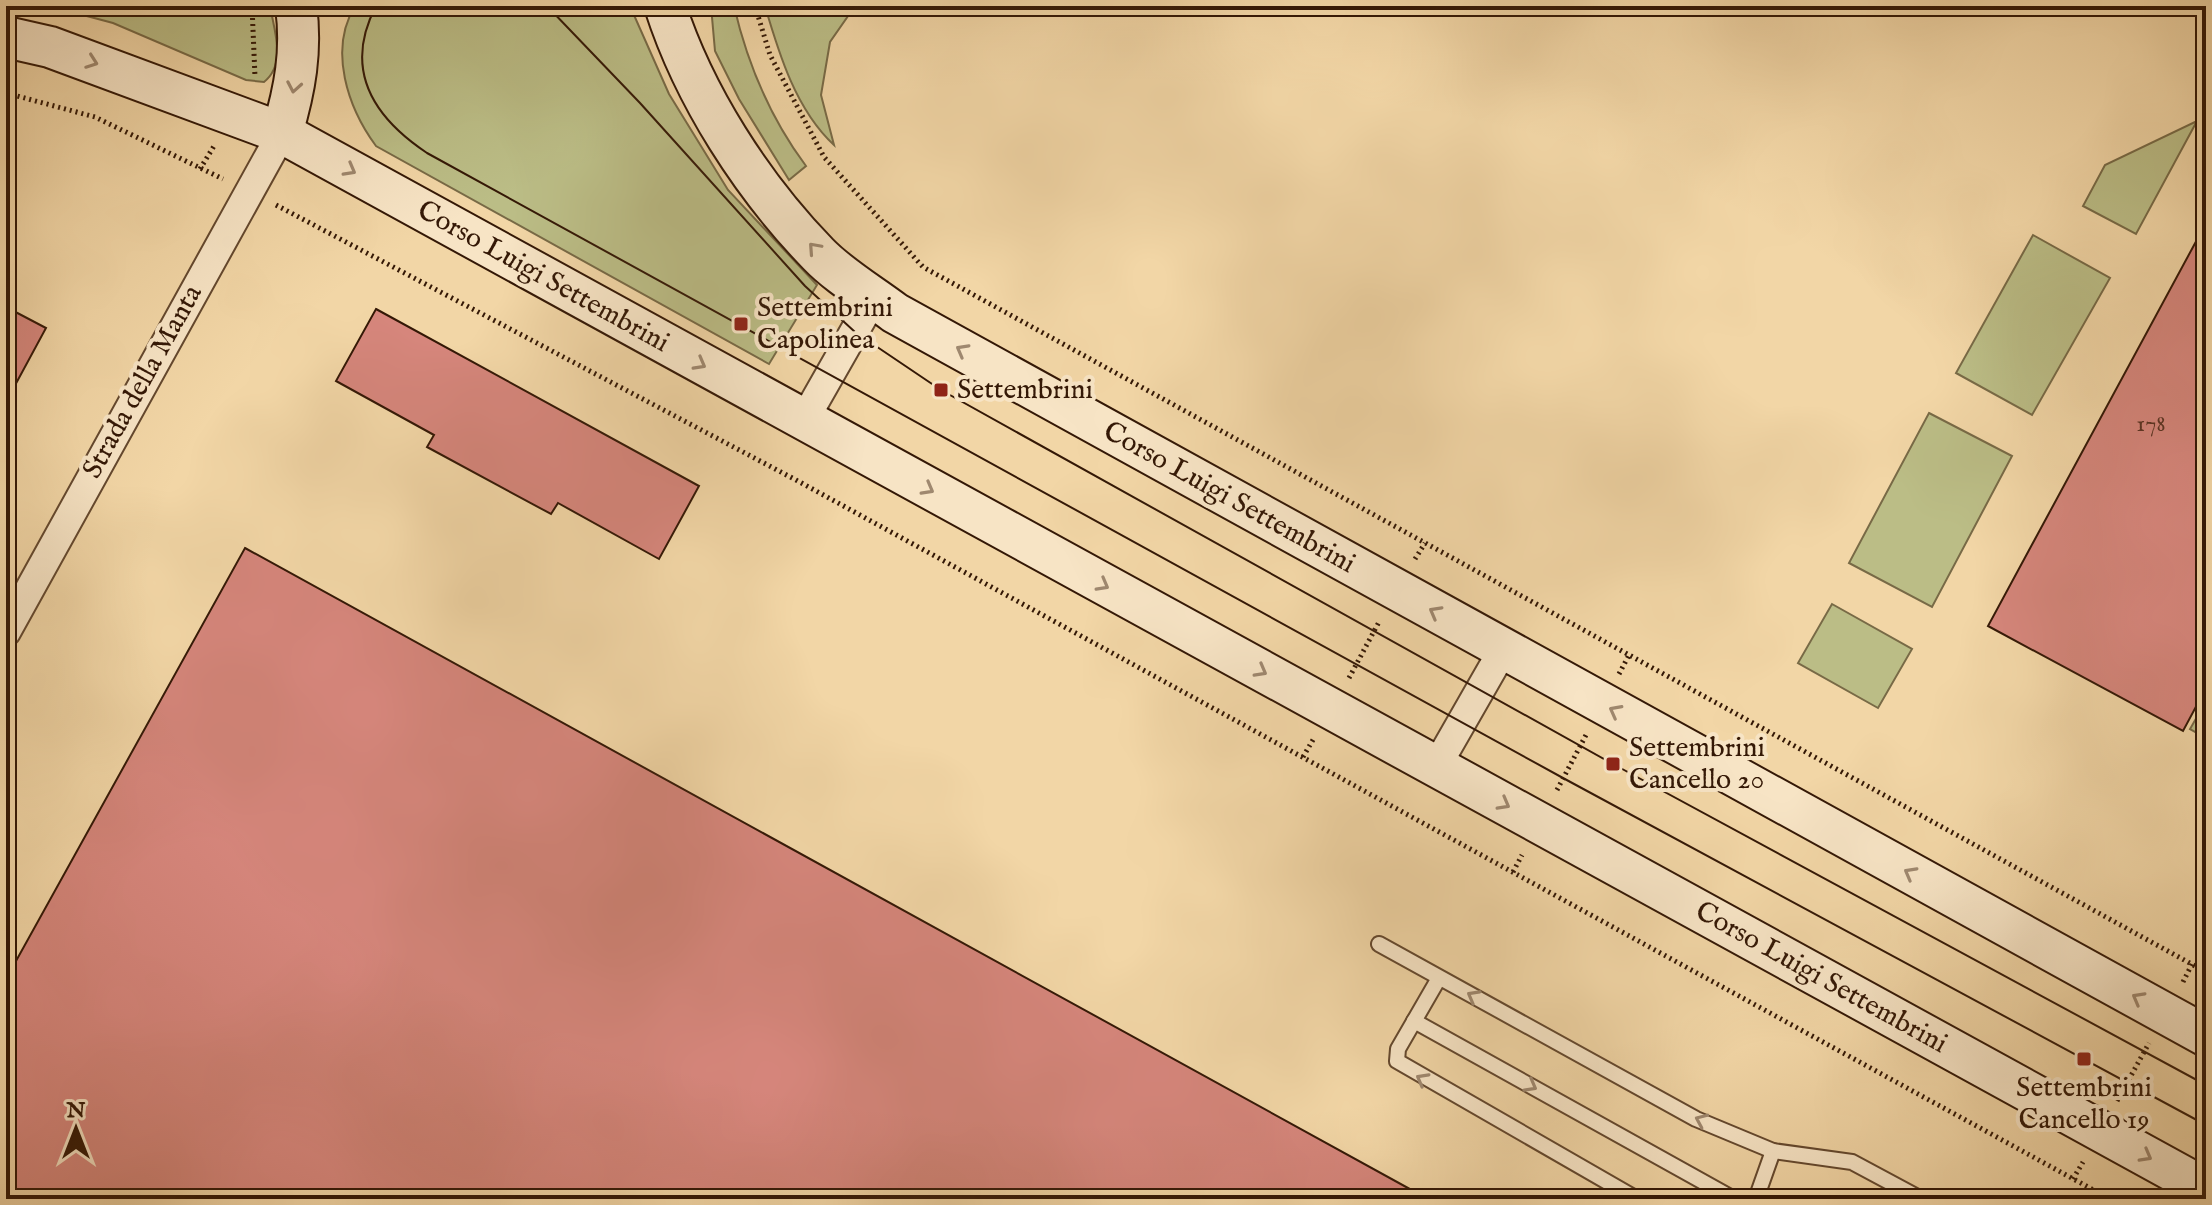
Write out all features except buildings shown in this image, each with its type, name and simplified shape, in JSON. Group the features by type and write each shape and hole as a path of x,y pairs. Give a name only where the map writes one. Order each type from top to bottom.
{"main road":[{"name":"Corso Luigi Settembrini","path":"665,6 678,47 732,147 819,255 895,313 2206,1036"},
{"path":"678,47 683,6"},
{"path":"282,133 295,90 304,17"},
{"name":"Corso Luigi Settembrini","path":"6,37 50,47 282,133 2206,1189"}],"street":[{"name":"Strada della Manta","path":"6,632 282,133"},
{"path":"804,420 874,297"},
{"path":"1436,767 1503,650"}],"lane":[{"path":"1379,944 1696,1119 1773,1151 1852,1162 1921,1199"},
{"path":"1439,978 1398,1049 1397,1061 1406,1069 1637,1199"},
{"path":"1414,1021 1734,1199"},
{"path":"1756,1199 1773,1151"}],"path":[{"path":"252,6 255,81"},
{"path":"755,6 770,55 824,157 923,267 2206,972"},
{"path":"6,93 95,117 200,169 215,145"},
{"path":"249,191 796,480 2110,1199"},
{"path":"1303,757 1425,543"},
{"path":"1513,872 1629,655"},
{"path":"2073,1179 2192,964"}],"green space":[{"path":"49,6 270,6 277,46 275,66 264,82 246,80 113,23"},
{"path":"355,6 630,6 669,94 728,190 817,285 769,364 376,146 350,97 342,60 347,23"},
{"path":"711,6 734,6 762,89 782,129 806,166 789,180 739,99 715,51"},
{"path":"765,6 855,6 830,42 821,95 834,145 809,115 790,80"},
{"path":"2197,121 2136,234 2083,206 2105,165"},
{"path":"2033,235 2110,278 2032,415 1956,373"},
{"path":"1929,413 2012,456 1932,607 1849,563"},
{"path":"1832,604 1912,649 1878,708 1798,663"},
{"path":"2206,701 2206,738 2190,729"}],"tram line":[{"path":"376,6 362,50 363,71 369,90 392,124 427,153 1563,778 2206,1125"},
{"path":"547,6 640,103 805,286 855,332 941,390 1613,764 2206,1085"}],"place":[{"name":"Settembrini Capolinea","path":"741,324"},
{"name":"Settembrini","path":"941,390"},
{"name":"Settembrini Cancello 20","path":"1613,764"},
{"name":"Settembrini Cancello 19","path":"2084,1059"}]}
